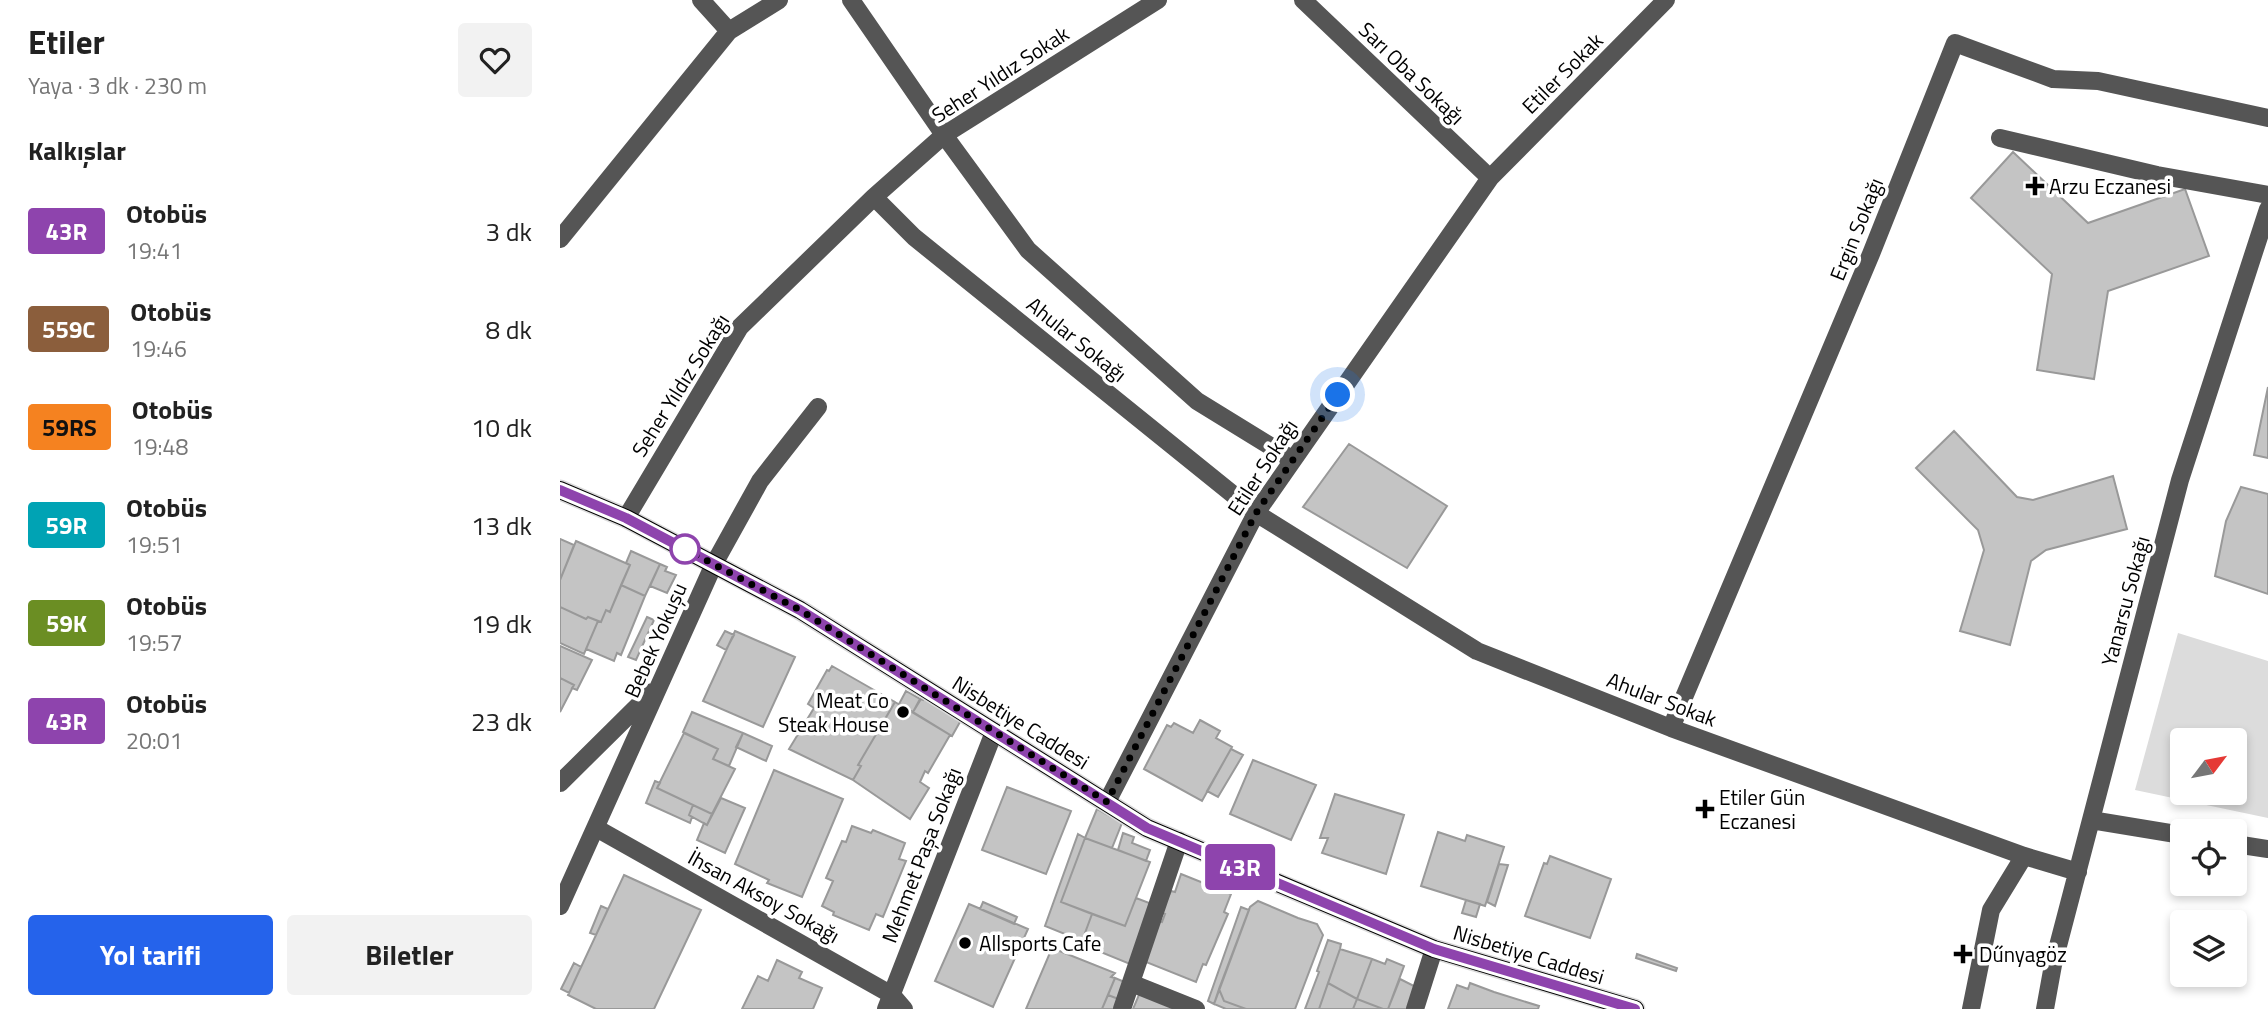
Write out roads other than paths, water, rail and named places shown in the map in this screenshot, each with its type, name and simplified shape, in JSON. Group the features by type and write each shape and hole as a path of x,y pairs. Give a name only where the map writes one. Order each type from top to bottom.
{"main road":[{"name":"Nisbetiye Caddesi","path":"560,490 626,518 800,610 1147,828 1434,949 1635,1009"}],"street":[{"path":"701,0 729,32"},
{"path":"560,239 729,32 779,0"},
{"name":"Ahular Sokağı","path":"851,0 944,135 1028,250 1197,401 1293,460"},
{"name":"Seher Yıldız Sokak","path":"874,197 944,135 1158,0"},
{"name":"Sarı Oba Sokağı","path":"1303,0 1490,178"},
{"name":"Etiler Sokak","path":"1490,178 1666,0"},
{"name":"Ergin Sokağı","path":"1671,728 1871,254 1955,43 2053,79 2098,81 2268,118"},
{"path":"2000,138 2157,175 2268,195"},
{"name":"Etiler Sokağı","path":"1107,802 1256,513 1490,178"},
{"name":"Ahular Sokağı","path":"874,197 914,237 1256,513"},
{"name":"Seher Yıldız Sokağı","path":"626,518 740,327 874,197"},
{"name":"Yanarsu Sokağı","path":"2045,1009 2053,965 2179,480 2268,209"},
{"name":"Bebek Yokuşu","path":"560,906 714,564 760,481 818,407"},
{"name":"Ahular Sokak","path":"1256,513 1477,651 1671,728 2024,856 2078,872"},
{"path":"560,783 661,684"},
{"name":"Mehmet Paşa Sokağı","path":"889,1002 994,732"},
{"path":"2091,820 2170,833"},
{"name":"İhsan Aksoy Sokağı","path":"596,828 904,1009"},
{"path":"1122,1009 1179,841"},
{"path":"2247,846 2268,849"},
{"path":"1971,1009 1991,910 2024,856"},
{"path":"1415,1009 1434,949"},
{"path":"1131,983 1196,1009"}],"place":[{"name":"Arzu Eczanesi","path":"2035,186"},
{"name":"Meat Co Steak House","path":"903,712"},
{"name":"Etiler Gün Eczanesi","path":"1705,809"},
{"name":"Allsports Cafe","path":"965,943"},
{"name":"Dűnyagöz","path":"1963,954"}]}
